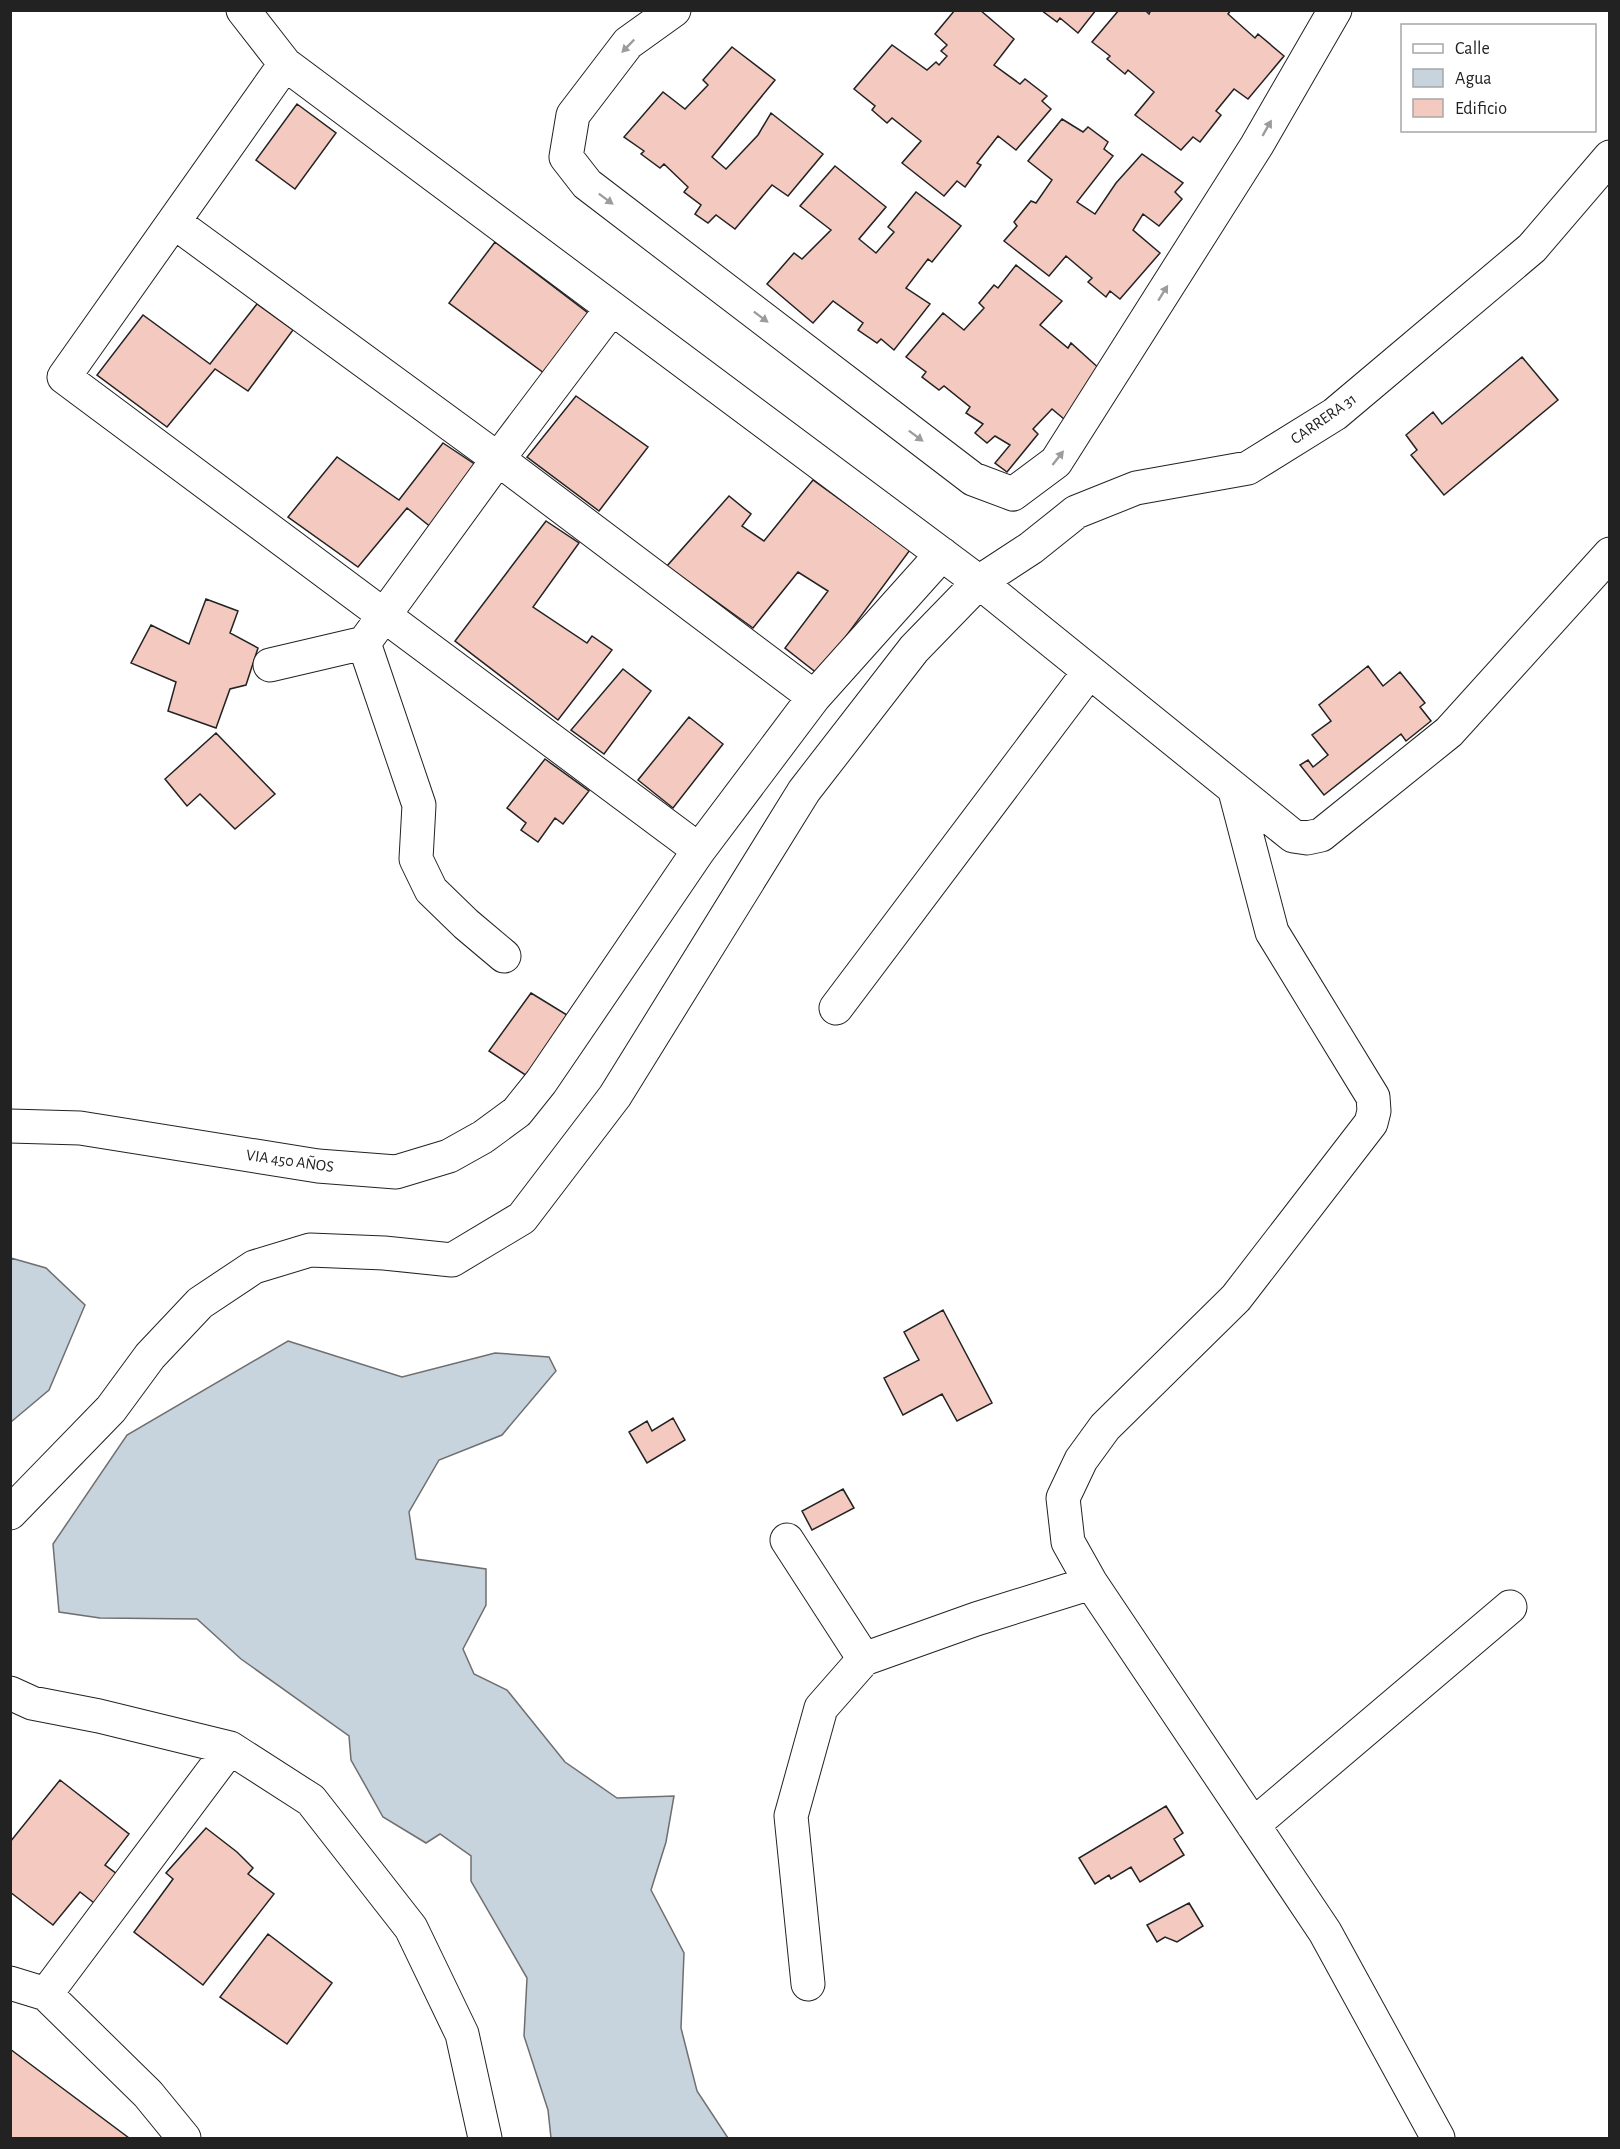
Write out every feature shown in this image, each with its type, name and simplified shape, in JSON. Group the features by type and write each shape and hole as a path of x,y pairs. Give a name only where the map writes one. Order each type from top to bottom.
{"street":[{"path":"243,10 285,64 979,582 1293,836 1307,838 1321,835 1449,732 1610,554"},
{"path":"674,10 628,43 573,116 566,157 587,184 963,472 973,479 1012,494 1056,462 1257,144 1335,10"},
{"path":"285,64 64,376 699,850"},
{"name":"CARRERA 31","path":"10,1513 111,1408 150,1356 200,1303 254,1267 310,1250 384,1253 452,1260 522,1218 615,1096 804,790 914,649 979,582 1031,548 1076,512 1136,488 1248,468 1335,414 1532,248 1610,157"},
{"path":"174,222 498,459 814,697"},
{"path":"270,665 364,643 612,308"},
{"name":"VIA 450 AÑOS","path":"10,1126 80,1128 318,1166 396,1173 448,1156 483,1137 517,1112 541,1082 699,850 814,697 942,555"},
{"path":"364,643 419,805 416,859 431,890 504,956"},
{"path":"836,1008 1089,672"},
{"path":"1235,791 1272,932 1373,1097 1374,1111 1371,1123 1236,1298 1105,1427 1081,1460 1063,1498 1068,1542 1091,1583 1325,1932 1438,2139"},
{"path":"787,1540 864,1659"},
{"path":"808,1984 791,1816 821,1708 864,1659 976,1619 1091,1583"},
{"path":"1252,1825 1510,1607"},
{"path":"10,1693 32,1703 99,1716 230,1748 311,1800 411,1928 462,2034 485,2139"},
{"path":"46,1994 230,1748"},
{"path":"10,1983 46,1994 148,2094 184,2139"}],"water":[{"path":"11,1258 46,1268 85,1305 49,1390 11,1422"},
{"path":"288,1341 402,1377 495,1353 549,1357 556,1371 502,1435 439,1460 409,1512 416,1559 486,1569 486,1605 463,1649 474,1674 507,1690 565,1762 617,1798 674,1796 666,1842 651,1890 684,1953 681,2028 697,2091 728,2138 551,2138 548,2110 524,2036 527,1978 471,1881 471,1856 440,1834 426,1843 383,1817 351,1760 349,1736 241,1659 197,1619 100,1618 59,1612 53,1544 127,1435"}],"building":[{"path":"955,10 980,10 1014,39 994,65 1020,84 1025,79 1047,96 1042,101 1051,109 1016,150 998,136 977,163 981,165 965,187 957,181 944,196 902,163 921,141 892,118 887,123 872,110 875,106 854,89 892,45 927,70 936,62 939,65 947,56 941,51 947,45 935,34"},
{"path":"1041,10 1096,10 1078,33 1060,18 1057,22"},
{"path":"1119,10 1145,10 1149,14 1151,10 1231,10 1228,14 1255,38 1258,34 1284,56 1248,99 1234,89 1216,111 1221,115 1200,142 1193,137 1181,150 1135,115 1154,92 1128,70 1125,74 1107,59 1110,56 1092,42"},
{"path":"732,47 775,80 712,157 726,169 758,135 771,113 823,154 788,196 772,185 735,229 716,215 708,223 695,214 701,205 684,192 688,187 664,164 660,168 641,154 644,151 624,137 663,92 685,109 708,85 703,80"},
{"path":"297,104 336,133 295,189 256,160"},
{"path":"1062,119 1083,132 1088,127 1108,142 1104,149 1113,156 1077,202 1095,214 1116,183 1142,154 1183,183 1175,192 1182,199 1159,226 1143,214 1133,230 1160,253 1120,299 1110,291 1106,297 1088,282 1092,278 1066,256 1049,276 1004,241 1017,226 1014,222 1031,201 1036,203 1052,180 1028,161"},
{"path":"835,166 886,207 859,239 876,253 894,232 888,227 916,192 961,226 932,262 928,259 906,288 930,304 894,350 881,339 877,343 858,330 863,323 833,301 813,323 767,284 794,253 802,259 831,230 800,206"},
{"path":"495,242 592,316 548,376 449,303"},
{"path":"1016,265 1062,301 1040,325 1068,348 1071,343 1102,371 1064,419 1052,409 1033,429 1038,434 1007,472 995,463 1010,445 995,436 987,443 975,433 983,424 966,413 970,407 944,386 939,390 922,377 926,372 906,357 943,313 964,330 984,308 979,303 994,285 998,288"},
{"path":"257,304 293,330 248,391 215,369 167,427 97,375 143,315 210,364"},
{"path":"1522,357 1558,400 1444,495 1411,455 1417,450 1406,435 1433,412 1442,424"},
{"path":"576,396 648,447 599,511 527,457"},
{"path":"443,443 482,469 437,532 407,508 358,567 288,517 337,457 399,500"},
{"path":"813,480 910,550 818,674 785,648 828,591 798,572 753,628 667,566 729,496 751,514 742,526 764,541"},
{"path":"546,521 579,543 533,607 587,643 592,636 612,650 558,720 455,641"},
{"path":"206,599 238,611 230,633 258,648 246,685 230,689 216,728 168,711 176,682 131,663 151,625 189,644"},
{"path":"1368,666 1383,686 1400,672 1425,703 1420,707 1431,721 1406,741 1401,734 1324,795 1300,765 1308,760 1313,767 1328,755 1312,735 1331,721 1319,705"},
{"path":"623,669 651,691 604,754 571,730"},
{"path":"689,717 723,744 673,808 638,780"},
{"path":"216,733 275,794 235,829 200,794 187,806 165,779"},
{"path":"545,759 589,791 563,824 555,818 538,842 521,830 526,823 507,808"},
{"path":"531,993 567,1015 527,1076 489,1051"},
{"path":"943,1310 992,1403 957,1421 942,1394 903,1415 884,1378 919,1360 904,1332"},
{"path":"673,1418 685,1440 647,1463 629,1432 647,1421 652,1431"},
{"path":"843,1489 854,1508 812,1530 802,1511"},
{"path":"60,1780 129,1834 105,1865 121,1877 98,1906 80,1892 53,1925 10,1892 10,1842"},
{"path":"1166,1806 1183,1833 1174,1839 1184,1855 1140,1882 1131,1867 1111,1879 1109,1875 1095,1884 1079,1858"},
{"path":"206,1828 237,1852 253,1868 248,1874 274,1894 203,1985 134,1932 173,1879 166,1873"},
{"path":"1189,1903 1203,1926 1177,1942 1165,1937 1157,1942 1147,1925"},
{"path":"268,1934 332,1983 287,2044 220,1997"},
{"path":"10,2049 129,2138 10,2138"}]}
